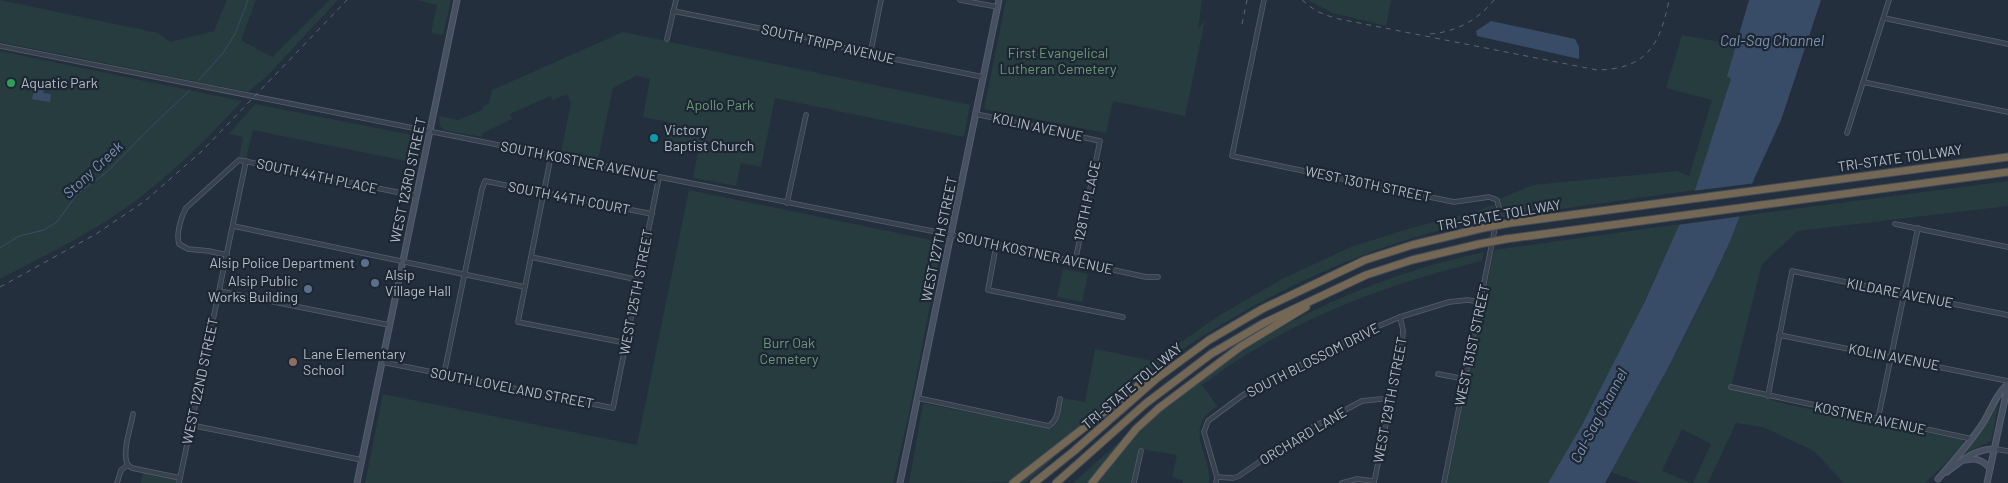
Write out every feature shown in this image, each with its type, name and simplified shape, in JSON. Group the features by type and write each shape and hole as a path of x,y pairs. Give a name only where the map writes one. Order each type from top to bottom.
{"highway":[{"name":"TRI-STATE TOLLWAY","path":"1034,483 1156,379 1209,340 1262,309 1364,260 1402,248 1510,223 2008,156"},
{"name":"TRI-STATE TOLLWAY","path":"1056,483 1145,404 1212,354 1264,323 1366,275 1403,263 1506,239 2008,172"},
{"path":"1092,483 1136,429 1159,408 1240,347 1332,291"},
{"path":"1013,483 1140,384 1156,379"}],"street":[{"name":"WEST 123RD STREET","path":"357,483 457,0"},
{"path":"667,39 676,0"},
{"path":"870,55 881,0"},
{"path":"960,0 998,8"},
{"name":"WEST 127TH STREET","path":"900,483 999,0"},
{"name":"WEST 130TH STREET","path":"1264,0 1232,156 1454,202 1489,197 1497,200 1499,208"},
{"path":"1847,134 1889,0"},
{"name":"SOUTH TRIPP AVENUE","path":"673,11 829,42 870,55 983,77"},
{"path":"1884,18 2008,44"},
{"name":"SOUTH KOSTNER AVENUE","path":"0,46 952,235 1146,277 1158,277"},
{"path":"1863,82 2008,112"},
{"name":"KOLIN AVENUE","path":"976,114 1100,141"},
{"path":"787,203 806,115"},
{"name":"128TH PLACE","path":"1074,262 1100,141"},
{"path":"551,156 518,322 626,343"},
{"path":"227,255 188,249 181,246 178,238 182,216 186,208 235,163 239,160 246,161"},
{"name":"SOUTH 44TH PLACE","path":"246,161 416,196"},
{"name":"WEST 122ND STREET","path":"180,481 246,161"},
{"name":"WEST 125TH STREET","path":"613,408 659,177"},
{"name":"SOUTH 44TH COURT","path":"464,274 485,181 652,214"},
{"name":"WEST 131ST STREET","path":"1444,483 1499,208"},
{"path":"1895,224 2008,247"},
{"path":"233,226 525,287"},
{"path":"1878,419 1918,228"},
{"path":"996,246 988,290 1123,317"},
{"path":"531,257 639,280"},
{"name":"KILDARE AVENUE","path":"1779,335 1792,271 2008,315"},
{"path":"444,374 464,274"},
{"path":"219,291 390,325"},
{"name":"SOUTH BLOSSOM DRIVE","path":"1217,477 1204,432 1208,421 1243,394 1360,334 1400,317 1449,302 1468,300 1481,302"},
{"name":"WEST 129TH STREET","path":"1374,482 1402,344 1403,330 1400,317"},
{"path":"1768,396 1779,335"},
{"name":"KOLIN AVENUE","path":"1779,335 1891,356 2008,383"},
{"name":"SOUTH LOVELAND STREET","path":"382,362 613,408"},
{"path":"1438,374 1465,379"},
{"path":"1938,479 1972,439 2001,390 2008,383"},
{"path":"1987,483 2008,383"},
{"name":"KOSTNER AVENUE","path":"1731,387 1972,439"},
{"path":"918,398 1049,426 1054,423 1057,416 1060,399"},
{"name":"ORCHARD LANE","path":"1217,477 1233,478 1239,476 1300,434 1362,401 1390,400"},
{"path":"133,414 125,458 128,465 132,468 180,481"},
{"path":"191,425 362,460"},
{"path":"1933,483 1963,460 1981,450 1995,449 2008,451"},
{"path":"1134,483 1141,451"},
{"path":"1963,460 1972,458 1984,461 1990,468"},
{"path":"118,483 121,470 128,465"},
{"path":"1216,483 1217,477"},
{"path":"1342,483 1357,479 1374,482"}],"green space":[{"path":"0,0 158,33 170,42 214,31 227,0 256,0 241,40 272,57 330,0 338,0 268,75 248,92 0,42"},
{"path":"417,0 451,0 443,35 431,33 437,5"},
{"name":"First Evangelical Lutheran Cemetery","path":"1006,0 1202,0 1198,29 1205,20 1185,116 1113,101 1106,133 984,109"},
{"path":"1307,0 1391,0 1386,26 1333,13"},
{"name":"Apollo Park","path":"623,32 970,105 964,137 775,98 761,167 741,163 736,186 693,178 698,152 665,145 669,122 643,117 650,79 636,76 613,88 598,159 561,153 571,103 567,94 553,100 550,96 510,114 512,119 483,133 482,137 444,130 440,126 439,116 458,120 482,110 484,105 489,104 492,90"},
{"path":"1682,35 1736,45 1727,75 1732,79 1695,190 1497,218 1497,200 1533,185 1677,171 1689,176 1712,100 1666,88"},
{"path":"0,51 242,101 180,164 123,210 71,242 0,279"},
{"path":"255,104 417,136 420,142 416,163 253,130 246,158 239,157 243,137 229,134"},
{"path":"2008,181 2008,206 1798,231 1762,264 1731,387 1785,404 1963,440 1964,446 1925,483 1844,483 1814,451 1763,427 1736,423 1708,483 1693,483 1711,444 1682,429 1662,471 1691,483 1641,483 1611,472 1696,314 1740,216"},
{"name":"Burr Oak Cemetery","path":"689,190 931,240 940,254 909,414 893,483 365,483 383,394 637,445"},
{"path":"1492,205 1495,207 1495,218 1445,229 1397,243 1350,260 1304,280 1259,303 1172,356 1131,385 1010,482 909,483 923,403 1052,429 1057,423 1062,398 1085,402 1095,349 1154,361 1220,315 1282,279 1351,247 1411,228 1478,211"},
{"path":"1680,224 1602,388 1548,483 1447,483 1494,250"},
{"path":"1484,252 1482,261 1371,294 1301,324 1267,342 1202,385 1217,406 1206,415 1199,433 1209,472 1209,483 1183,483 1183,480 1172,477 1177,455 1140,449 1132,483 1097,483 1130,442 1157,414 1234,356 1267,336 1336,300 1372,285 1408,272"},
{"path":"1063,269 1088,274 1082,302 1057,297"},
{"path":"1998,397 2000,397 1991,441 1966,453 1965,451 1985,424"},
{"path":"1122,440 1088,483 1073,483 1118,443"},
{"path":"1052,457 1053,459 1025,483 1020,483"},
{"path":"143,473 177,480 176,483 141,483"}],"water":[{"name":"Cal-Sag Channel","path":"1749,0 1821,0 1781,120 1713,278 1670,364 1605,483 1548,483 1582,425 1645,301 1695,190 1731,79 1727,76"},
{"path":"1491,21 1575,39 1579,47 1579,59 1477,36 1476,31"},
{"path":"28,81 45,85 43,93 51,94 50,102 32,99 34,91 26,89"}],"pier":[{"path":"1756,183 1743,216 1677,225 1692,191"}],"waterway":[{"name":"Stony Creek","path":"199,80 223,53 235,34 248,0"},
{"name":"Stony Creek","path":"0,248 19,236 44,230 57,222 77,194 107,172 190,90"}],"railway":[{"path":"0,287 96,234 145,201 202,151 347,0"},
{"path":"1242,24 1247,0"},
{"path":"1302,0 1316,11 1334,18 1597,70 1614,69 1628,65 1648,52 1661,30 1669,0"},
{"path":"1430,34 1449,31 1466,24 1494,0"}],"place":[{"name":"Aquatic Park","path":"11,83"},
{"name":"Victory Baptist Church","path":"654,138"},
{"name":"Alsip Police Department","path":"365,263"},
{"name":"Alsip Village Hall","path":"375,283"},
{"name":"Alsip Public Works Building","path":"308,289"},
{"name":"Lane Elementary School","path":"293,362"}]}
